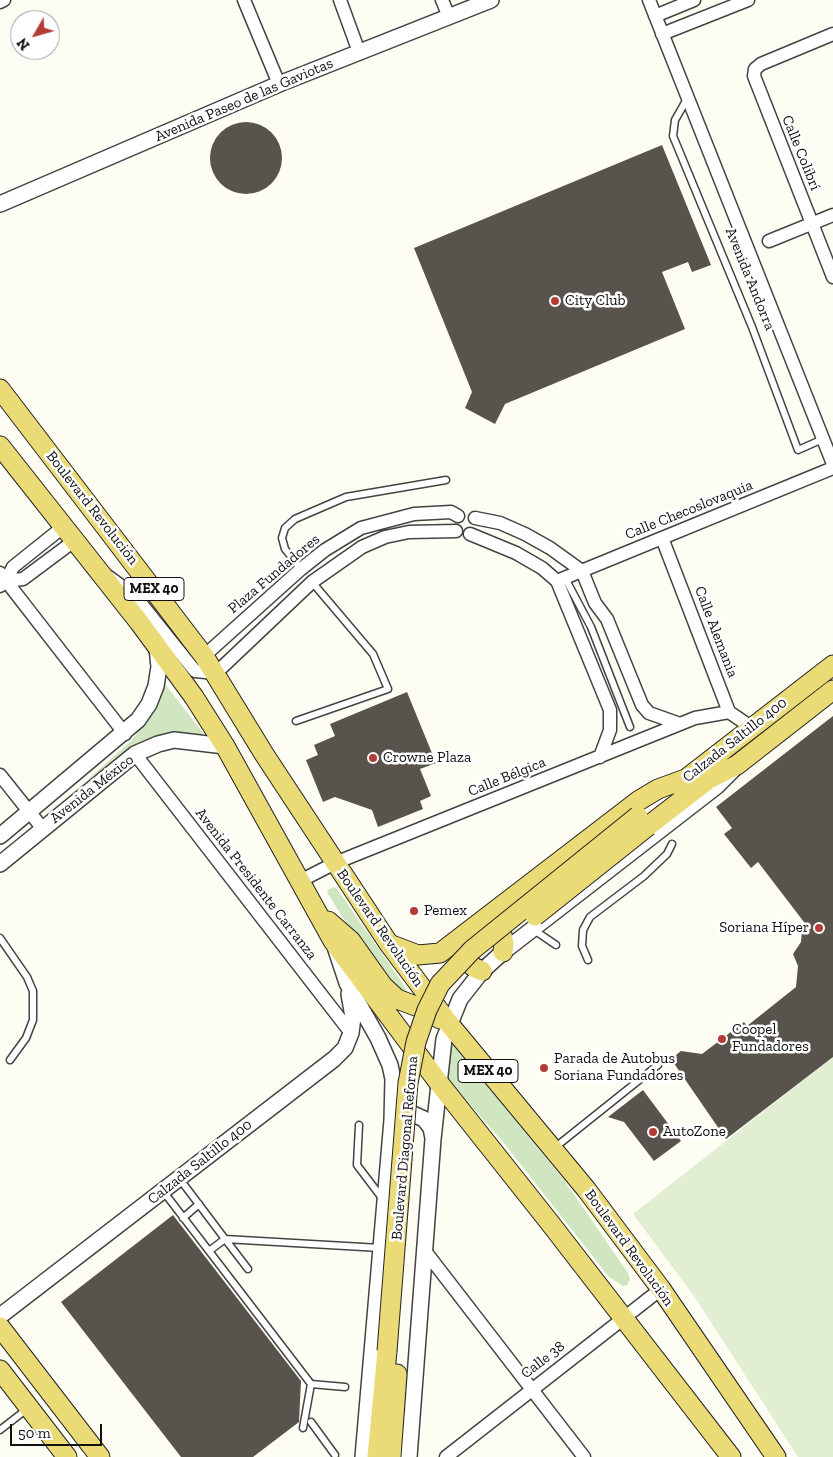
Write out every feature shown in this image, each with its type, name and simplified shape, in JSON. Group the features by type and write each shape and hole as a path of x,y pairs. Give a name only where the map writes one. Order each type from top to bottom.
{"main road":[{"name":"Boulevard Revolución","path":"0,389 204,656 264,754 389,944 450,1025 553,1149 660,1289 776,1457"},
{"name":"MEX 40","path":"0,446 194,697 225,746 333,941 439,1083 731,1457"},
{"name":"Calzada Saltillo 400","path":"643,821 688,778 751,727 833,665"},
{"name":"Calzada Saltillo 400","path":"643,821 709,779 737,765 833,690"},
{"path":"389,944 418,955 431,956 440,954 482,919 638,801 658,789 688,778"},
{"name":"Boulevard Diagonal Reforma","path":"377,1457 393,1352 424,1059 437,1017 449,993 480,960 643,821"},
{"path":"318,912 351,942 383,986 397,999 421,1008 450,1025"},
{"path":"482,919 491,921 501,930 504,944 503,952"},
{"path":"461,937 459,945 464,959 482,971"},
{"path":"0,1327 100,1457"},
{"name":"Boulevard Diagonal Reforma","path":"391,1457 393,1352"},
{"path":"0,1370 67,1457"}],"street":[{"path":"0,2 4,0"},
{"path":"244,0 279,84"},
{"path":"340,0 359,52"},
{"path":"442,0 449,17"},
{"name":"Avenida Paseo de las Gaviotas","path":"0,204 279,84 491,0"},
{"name":"Avenida Andorra","path":"649,0 833,464"},
{"path":"655,16 694,0"},
{"path":"662,34 748,0"},
{"name":"Calle Colibrí","path":"833,34 761,64 755,69 754,76 833,277"},
{"path":"769,241 833,215"},
{"name":"Calle Checoslovaquia","path":"561,579 833,468"},
{"name":"Plaza Fundadores","path":"204,656 301,569 325,550 361,528 414,514 451,512 458,516"},
{"path":"600,758 610,730 610,710 561,579 516,553 470,534 461,535 456,531 454,523 458,516 466,513 474,518 500,523 525,534 550,548 582,571 595,603 607,619 642,705 649,713 680,724"},
{"path":"470,534 476,529 474,518"},
{"name":"Plaza Fundadores","path":"216,674 312,582 362,547 385,537 409,532 456,531"},
{"path":"68,534 13,566 2,580 124,734"},
{"name":"Calle Alemania","path":"662,538 729,712"},
{"path":"96,569 135,596 195,671 216,674"},
{"path":"301,569 312,582"},
{"name":"Avenida México","path":"0,836 124,734 138,720 149,704 156,686 157,648"},
{"path":"729,712 751,727"},
{"name":"Calle Bélgica","path":"300,881 335,863 600,758 695,718 729,712"},
{"name":"Avenida México","path":"0,864 135,754 174,740 225,746"},
{"name":"Avenida Presidente Carranza","path":"135,754 351,1033"},
{"path":"409,1457 433,1139 439,1083 444,1039 460,1000 482,971 503,952 717,786 737,765"},
{"path":"0,776 43,828"},
{"path":"333,941 347,983 378,1038 390,1065 393,1080 392,1120 362,1457"},
{"name":"Calzada Saltillo 400","path":"0,1316 334,1059 345,1048 351,1033 353,1017 347,983"},
{"path":"392,1120 402,1114 413,1114 427,1123 433,1139"},
{"path":"425,1250 584,1457"},
{"name":"Calle 38","path":"452,1455 660,1289"}],"lane":[{"name":"Avenida Andorra","path":"688,98 675,120 673,136 752,327 798,450 823,439"},
{"path":"301,569 284,550 282,538 285,528 295,519 346,497 446,480"},
{"path":"561,579 591,627 630,727"},
{"path":"296,721 388,689 373,654 312,582"},
{"path":"588,960 582,946 583,930 590,917 650,870 667,854 672,844"},
{"path":"532,929 556,945"},
{"path":"0,938 27,977 33,998 33,1020 30,1029 26,1038 10,1060"},
{"path":"553,1149 658,1065"},
{"path":"360,1124 357,1165 384,1202"},
{"path":"179,1178 248,1269"},
{"path":"163,1191 311,1384 345,1387"},
{"path":"183,1218 199,1204"},
{"path":"209,1251 225,1239 380,1248"},
{"path":"303,1428 311,1384"},
{"path":"0,1430 29,1407"},
{"path":"311,1422 335,1455"}],"green space":[{"path":"165,684 204,734 159,738 135,746 86,781 131,741 146,722"},
{"path":"334,887 338,890 405,987 408,995 381,978 328,894 327,890"},
{"path":"448,1039 564,1180 628,1273 630,1280 627,1285 623,1286 609,1277 507,1147 447,1078"},
{"path":"833,1057 833,1457 798,1457 694,1296 633,1214"}],"building":[{"path":"246,122 266,128 276,138 282,158 276,178 266,188 246,194 226,188 216,178 210,158 216,138 226,128"},
{"name":"City Club","path":"662,145 711,265 692,272 688,262 662,272 685,329 505,404 495,424 465,408 472,392 414,248"},
{"name":"Crowne Plaza","path":"407,692 436,763 420,769 431,796 420,801 423,809 378,827 372,810 335,797 323,802 306,760 318,755 314,745 335,736 330,724"},
{"name":"Soriana Híper","path":"833,716 833,1057 726,1139 671,1059 681,1051 702,1054 744,1022 747,1026 796,987 798,966 793,954 801,942 802,930 807,926 758,862 751,868 724,834 732,828 716,807"},
{"name":"AutoZone","path":"643,1090 681,1141 654,1161 624,1122 608,1117"},
{"path":"173,1215 301,1381 299,1422 253,1457 181,1457 61,1302"}],"place":[{"name":"City Club","path":"555,301"},
{"name":"Crowne Plaza","path":"373,758"},
{"name":"Pemex","path":"414,911"},
{"name":"Soriana Híper","path":"819,928"},
{"name":"Coopel Fundadores","path":"722,1039"},
{"name":"Parada de Autobus Soriana Fundadores","path":"544,1068"},
{"name":"AutoZone","path":"653,1132"}]}
